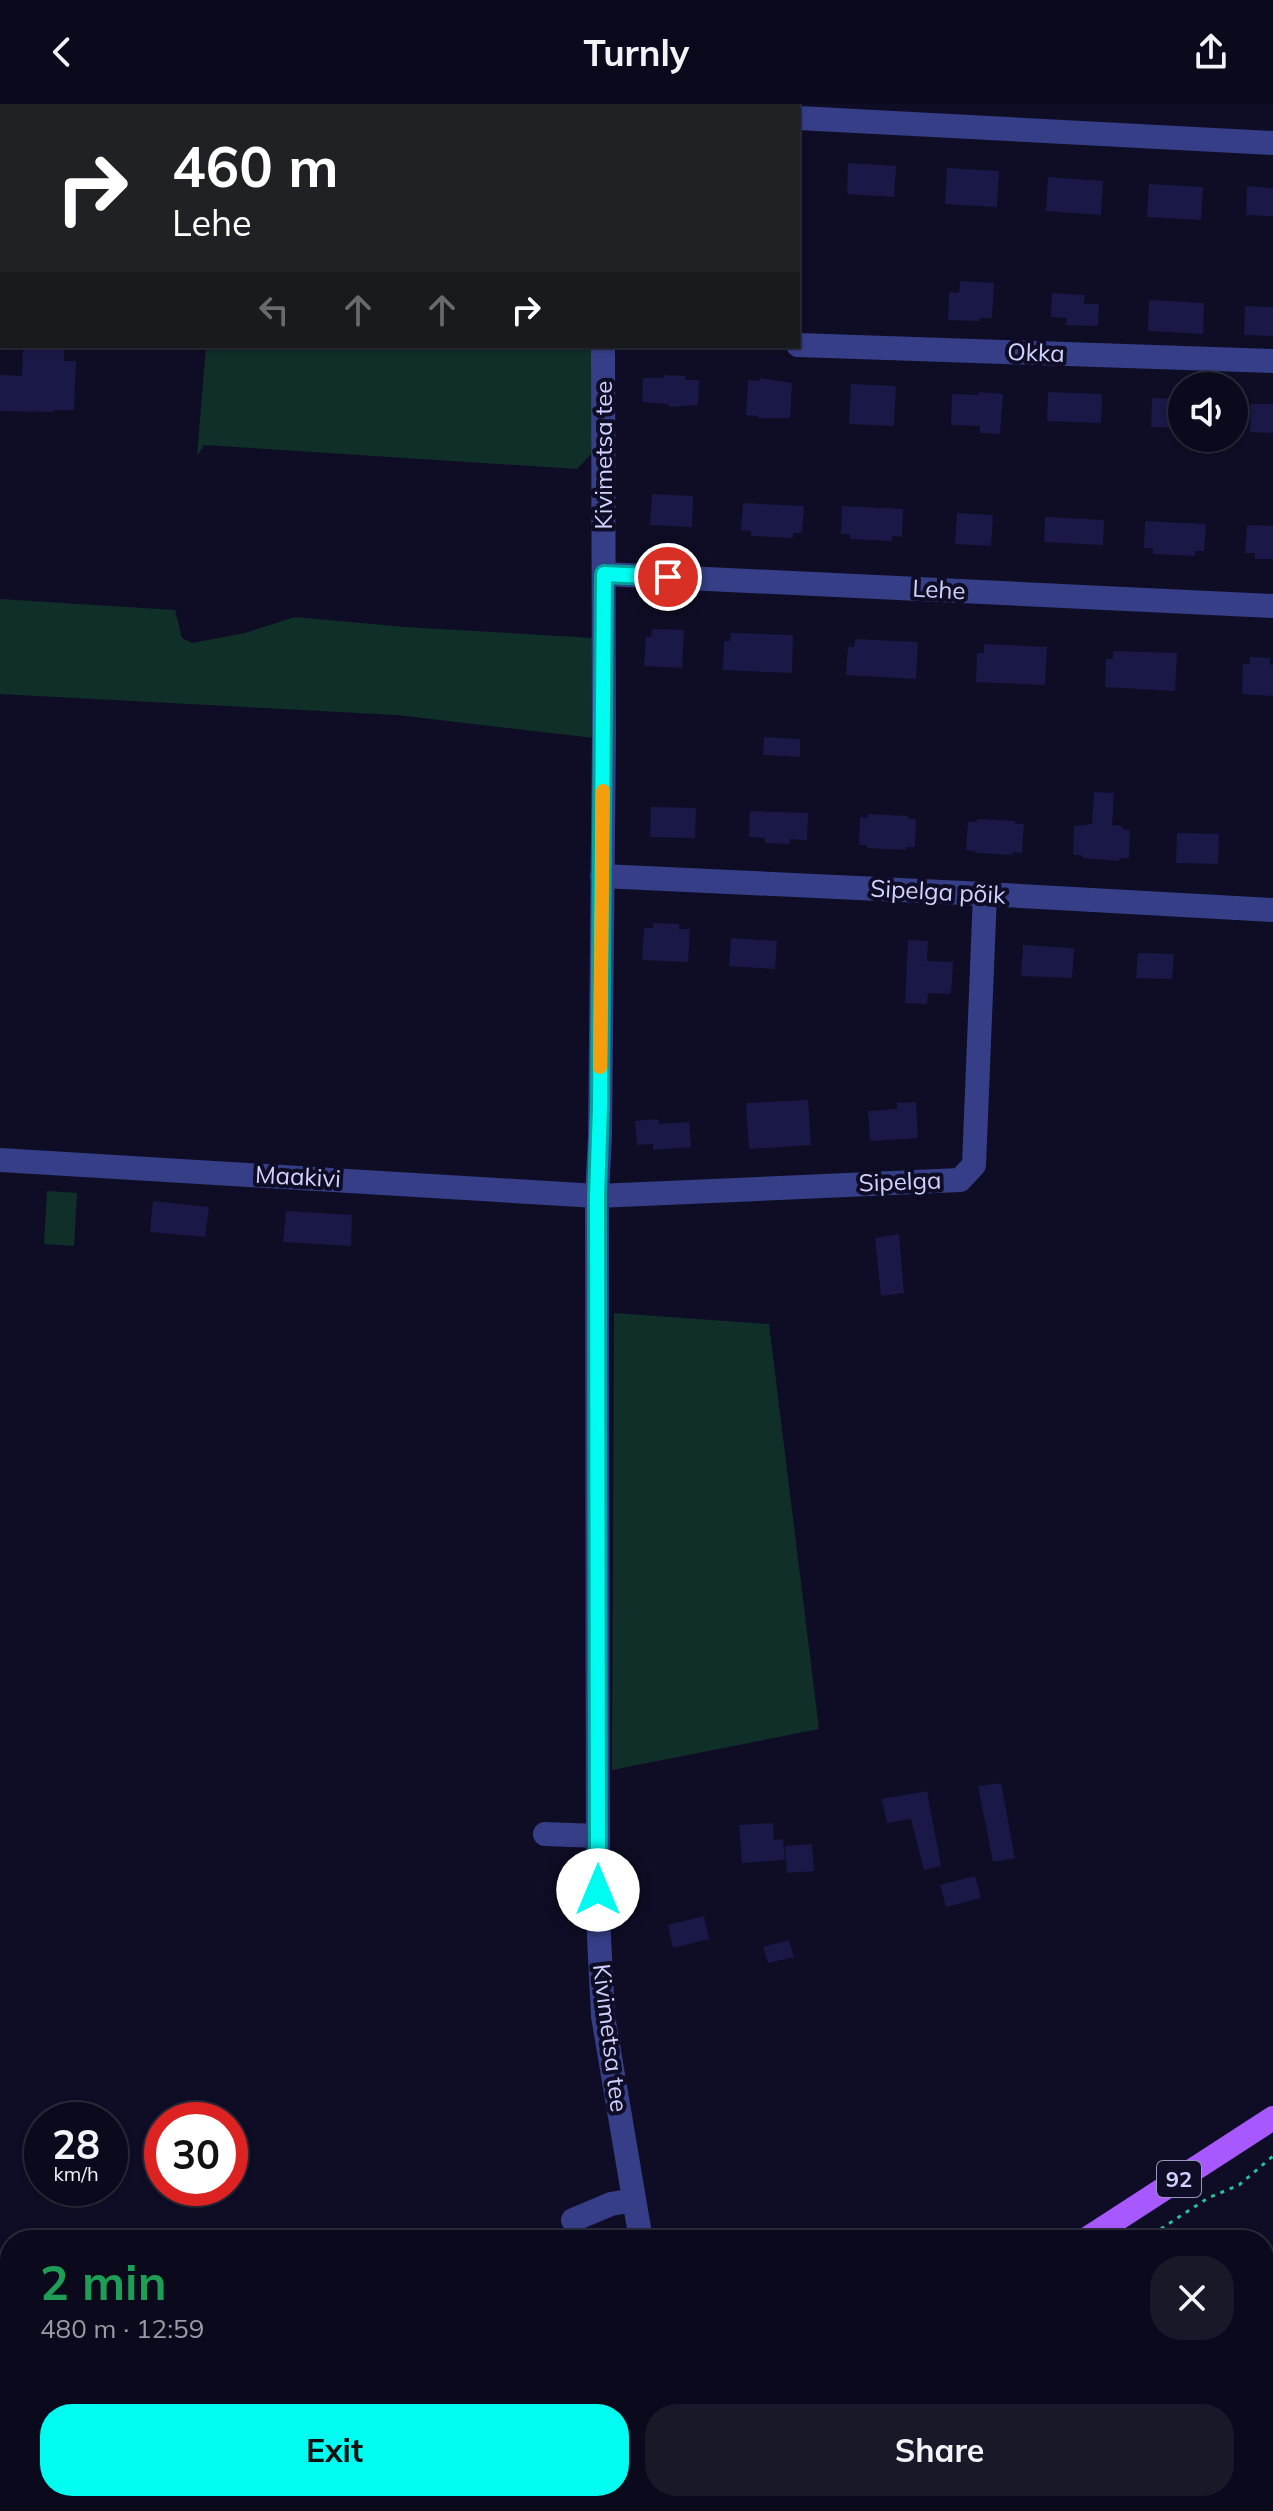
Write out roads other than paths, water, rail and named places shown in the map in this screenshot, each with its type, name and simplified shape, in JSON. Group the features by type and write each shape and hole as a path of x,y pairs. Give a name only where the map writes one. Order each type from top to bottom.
{"main road":[{"name":"92","path":"1100,2230 1273,2118"}],"street":[{"path":"800,118 1273,143"},
{"name":"Okka","path":"800,345 1273,361"},
{"name":"Kivimetsa tee","path":"603,348 602,876 597,1196 598,1917 603,2016 639,2230"},
{"name":"Lehe","path":"604,574 1273,606"},
{"name":"Sipelga põik","path":"602,876 1273,910"},
{"name":"Sipelga","path":"597,1196 960,1180 974,1165 985,894"},
{"name":"Maakivi","path":"0,1160 597,1196"},
{"path":"545,1834 598,1836"},
{"path":"573,2220 611,2204 634,2200"}]}
